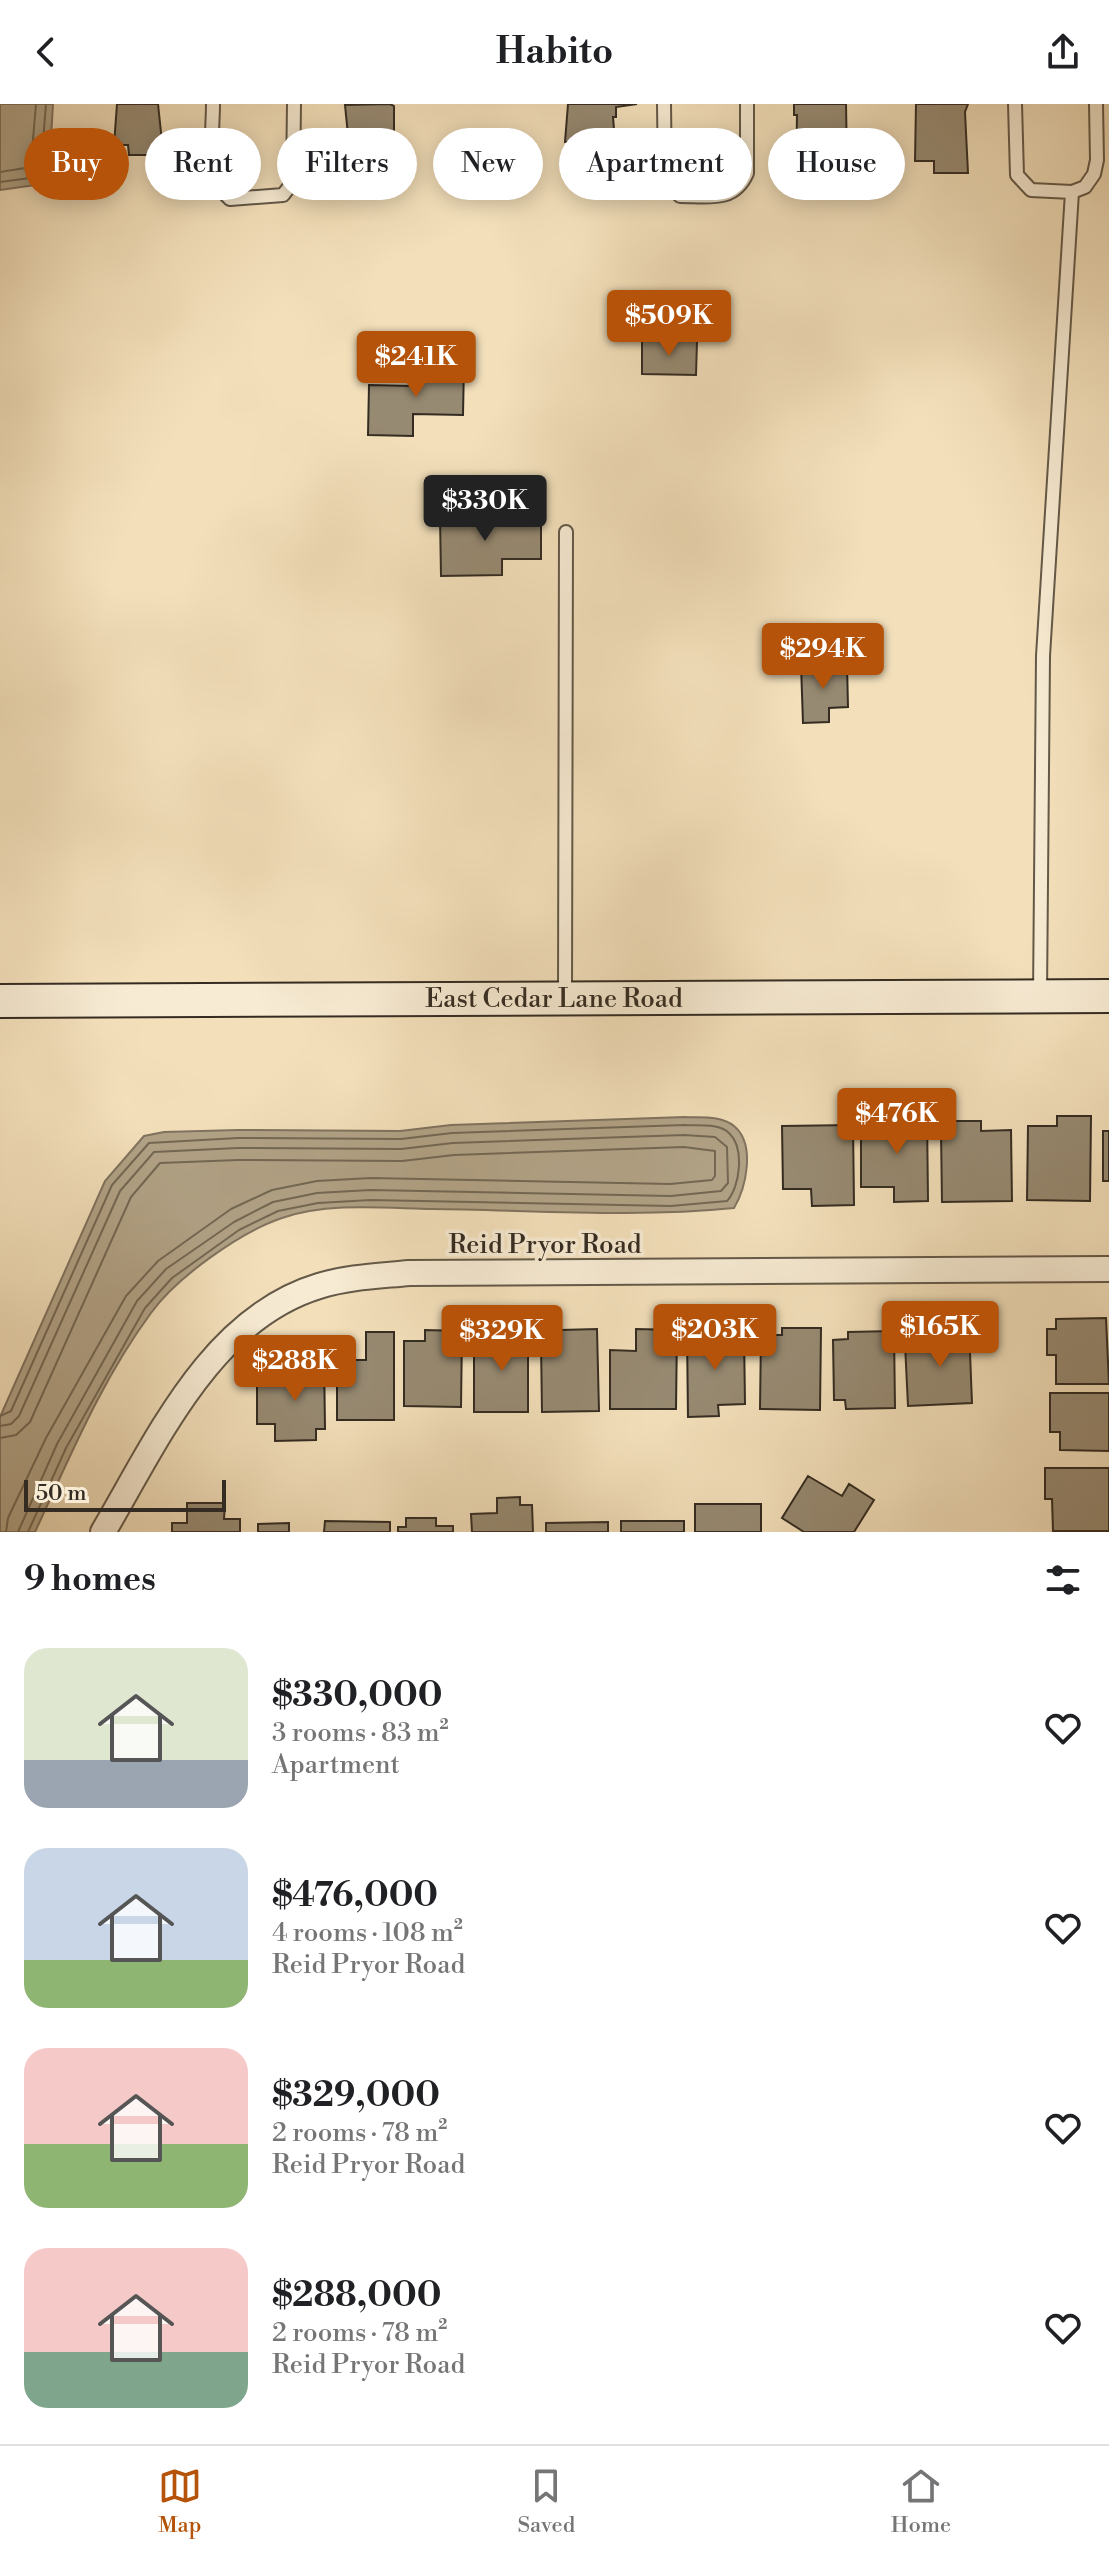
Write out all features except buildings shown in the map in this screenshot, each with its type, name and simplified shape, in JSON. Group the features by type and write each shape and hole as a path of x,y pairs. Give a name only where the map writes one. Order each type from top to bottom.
{"main road":[{"name":"East Cedar Lane Road","path":"0,1001 1109,996"}],"street":[{"name":"Reid Pryor Road","path":"103,1532 207,1366 238,1332 263,1312 317,1286 354,1278 409,1273 1109,1269"}],"lane":[{"path":"213,104 214,172 220,190 230,199 283,195 293,182 294,104"},
{"path":"664,104 665,179 680,196 726,196 735,193 743,183 747,173 747,104"},
{"path":"1015,104 1015,155 1021,183 1031,190 1072,192 1085,187 1094,174 1096,104"},
{"path":"1040,996 1043,656 1072,192"},
{"path":"565,998 566,532"}],"water":[{"path":"0,104 53,104 52,128 24,128 24,187 0,190"},
{"path":"685,1117 723,1120 741,1134 747,1166 734,1208 621,1213 337,1208 282,1218 247,1234 176,1285 133,1338 87,1420 35,1532 0,1532 0,1417 105,1181 144,1136 164,1132 238,1130 400,1131 451,1125"}]}
